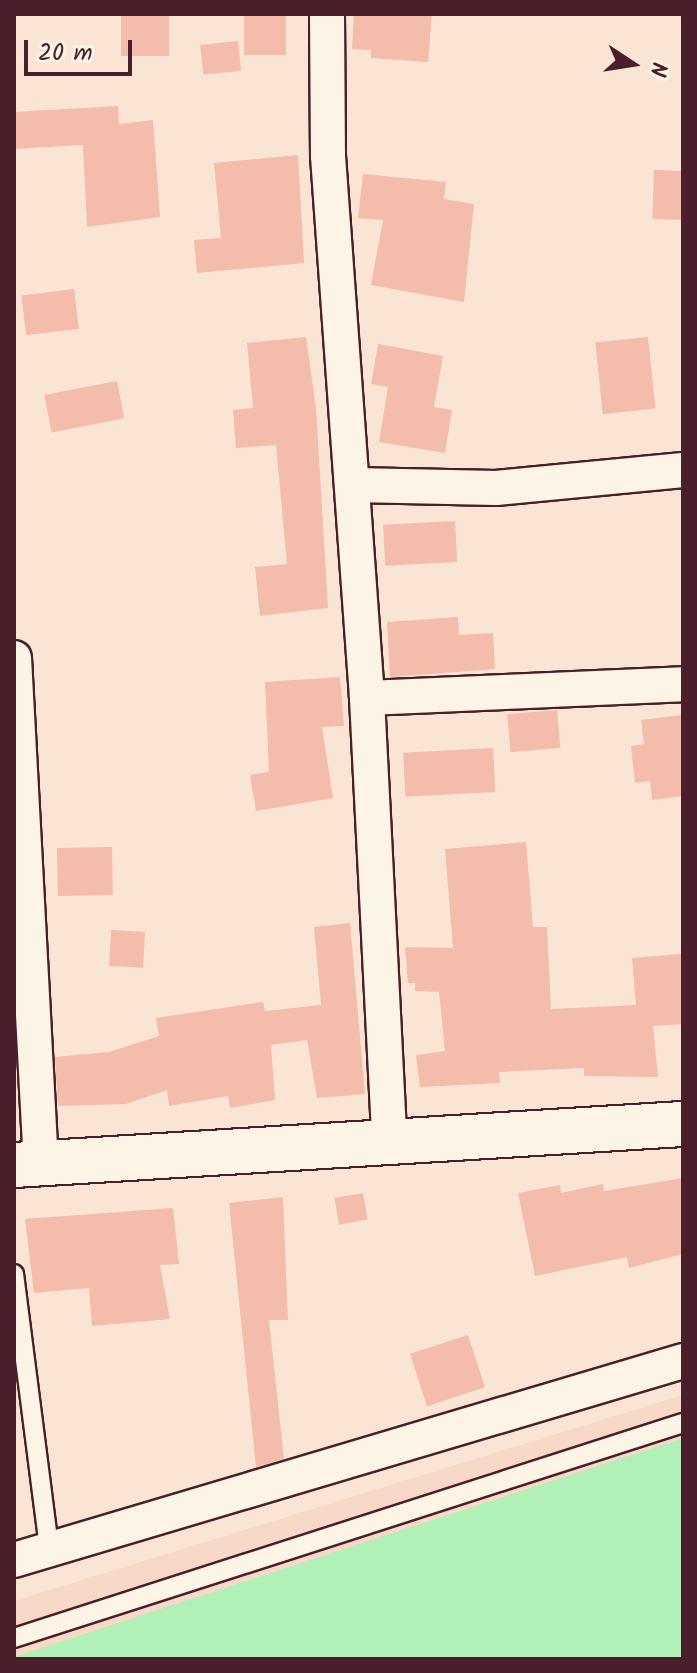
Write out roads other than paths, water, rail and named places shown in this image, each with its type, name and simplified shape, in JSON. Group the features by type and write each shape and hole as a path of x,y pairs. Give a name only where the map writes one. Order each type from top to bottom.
{"street":[{"path":"327,14 328,156 354,485 390,1145"},
{"path":"354,485 496,488 683,470"},
{"path":"14,658 27,1165 390,1145 683,1124"},
{"path":"367,698 683,684"},
{"path":"14,1560 683,1361"}],"lane":[{"path":"14,1274 49,1549"},
{"path":"14,1638 683,1423"}]}
